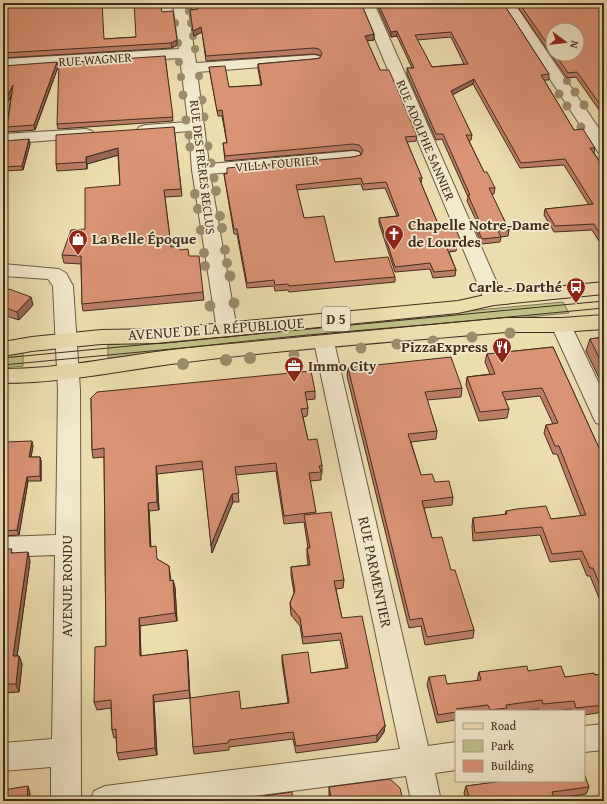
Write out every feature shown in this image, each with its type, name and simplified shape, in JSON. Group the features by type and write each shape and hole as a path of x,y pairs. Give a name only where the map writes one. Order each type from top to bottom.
{"main road":[{"name":"AVENUE DE LA RÉPUBLIQUE","path":"66,340 125,336 161,336 227,330 458,307 494,299 604,288"},
{"name":"AVENUE DE LA RÉPUBLIQUE","path":"68,372 171,357 506,325 561,325 604,322"},
{"name":"D 5","path":"3,349 66,340"},
{"name":"D 5","path":"3,376 68,372"}],"street":[{"name":"RUE DES FRÈRES RECLUS","path":"180,3 197,126 201,170 227,330"},
{"name":"RUE ADOLPHE SANNIER","path":"367,3 494,299"},
{"path":"507,3 604,148"},
{"name":"RUE WAGNER","path":"3,64 314,59"},
{"path":"128,131 197,126"},
{"path":"3,139 105,132"},
{"name":"VILLA FOURIER","path":"201,170 354,156"},
{"name":"AVENUE RONDU","path":"3,270 52,273 59,277 63,286 68,372 66,801"},
{"path":"561,325 604,418"},
{"name":"RUE PARMENTIER","path":"324,342 426,801"},
{"path":"3,547 67,544"},
{"path":"585,739 604,737"},
{"path":"3,757 66,752"},
{"path":"105,801 455,756"}],"green space":[{"path":"563,302 569,313 108,358 108,345"},
{"path":"23,353 23,366 3,368 3,355"}],"building":[{"path":"3,3 102,3 104,39 136,37 134,3 160,3 162,12 173,11 177,40 171,43 3,53"},
{"path":"197,3 361,3 374,34 365,36 380,70 389,70 417,136 405,137 422,178 419,178 438,224 453,223 461,241 455,241 457,245 446,246 456,270 434,272 430,263 395,267 379,218 399,216 386,182 363,184 361,178 296,185 304,218 324,216 335,262 388,257 395,277 289,286 288,284 275,285 274,280 247,283 237,229 234,229 224,174 227,174 227,168 353,157 361,155 363,150 359,145 353,144 225,156 223,143 227,143 222,110 217,111 209,67 225,66 229,87 262,85 258,64 320,58 322,53 319,49 314,48 206,56 201,27 193,31 190,10 198,9"},
{"path":"378,3 503,3 549,74 541,75 574,130 583,129 595,148 590,148 604,168 604,241 594,224 555,226 545,209 593,204 565,159 521,163 474,79 451,91 472,135 466,135 484,172 487,172 495,188 489,188 509,230 498,231 501,237 482,239 474,221 479,220 468,195 470,195 443,134 436,134 407,68 414,68 397,31 391,32","holes":["451,32 468,64 432,67 415,35"]},
{"path":"519,3 604,3 604,52 601,52 604,56 604,110 577,72 568,73 560,62 585,62 585,22 545,22 545,40"},
{"path":"165,56 173,117 57,124 59,63"},
{"path":"57,62 34,125 7,127 13,85 3,105 3,66"},
{"path":"174,127 181,189 164,190 171,247 180,246 180,250 188,249 189,256 199,256 203,292 82,304 81,256 62,255 71,230 85,229 85,188 120,185 118,148 86,157 86,162 56,164 56,135"},
{"path":"29,139 22,166 3,167 5,141"},
{"path":"9,289 31,297 17,312 3,307 3,295"},
{"path":"604,337 604,368 590,339"},
{"path":"553,347 604,459 604,595 593,568 590,568 582,551 552,554 542,527 475,533 473,518 507,514 506,511 517,509 546,506 551,519 586,515 559,446 555,446 546,425 558,423 542,388 502,392 509,409 480,412 467,377 495,374 487,354"},
{"path":"451,357 462,388 425,392 437,431 408,434 421,475 432,474 435,482 449,481 453,497 422,501 432,538 442,537 451,570 455,570 474,630 427,637 422,618 410,620 348,368"},
{"path":"311,371 315,391 305,392 308,408 301,409 308,440 317,439 322,465 319,466 321,472 309,473 316,512 284,516 276,463 235,467 239,493 232,494 211,545 202,461 156,466 157,502 148,503 150,547 156,546 157,559 169,566 170,581 173,580 175,613 139,618 140,656 187,650 189,690 153,695 155,748 117,753 116,729 112,730 111,700 94,702 95,647 106,646 104,448 92,450 91,398 97,392"},
{"path":"32,441 29,457 40,457 40,476 27,477 17,530 3,531 3,451 5,442"},
{"path":"331,512 344,580 334,581 342,618 362,616 385,725 377,735 296,746 293,732 229,740 228,743 193,747 190,698 239,691 241,709 289,703 282,655 308,652 311,673 348,668 341,633 303,637 300,618 291,607 290,603 295,591 291,567 310,565 307,548 310,548 304,515"},
{"path":"3,549 12,549 11,553 28,552 13,656 19,656 16,684 3,684"},
{"path":"527,666 528,671 561,666 565,677 594,673 595,675 604,674 604,705 576,708 574,701 543,704 542,700 506,705 507,708 490,710 488,705 456,709 455,712 438,715 429,677 445,675 447,684 481,680 479,672"},
{"path":"585,776 589,787 552,792 555,801 470,801 466,786 496,782 585,782"},
{"path":"390,779 400,788 403,801 332,801 329,787"},
{"path":"28,786 27,801 3,801 3,790"},
{"path":"292,792 293,801 226,801"}],"tram line":[{"path":"3,358 604,301"},
{"path":"3,365 604,308"}],"place":[{"name":"Chapelle Notre-Dame de Lourdes","path":"394,251"},
{"name":"La Belle Époque","path":"78,256"},
{"name":"Carle - Darthé","path":"576,304"},
{"name":"PizzaExpress","path":"502,364"},
{"name":"Immo City","path":"294,383"}]}
